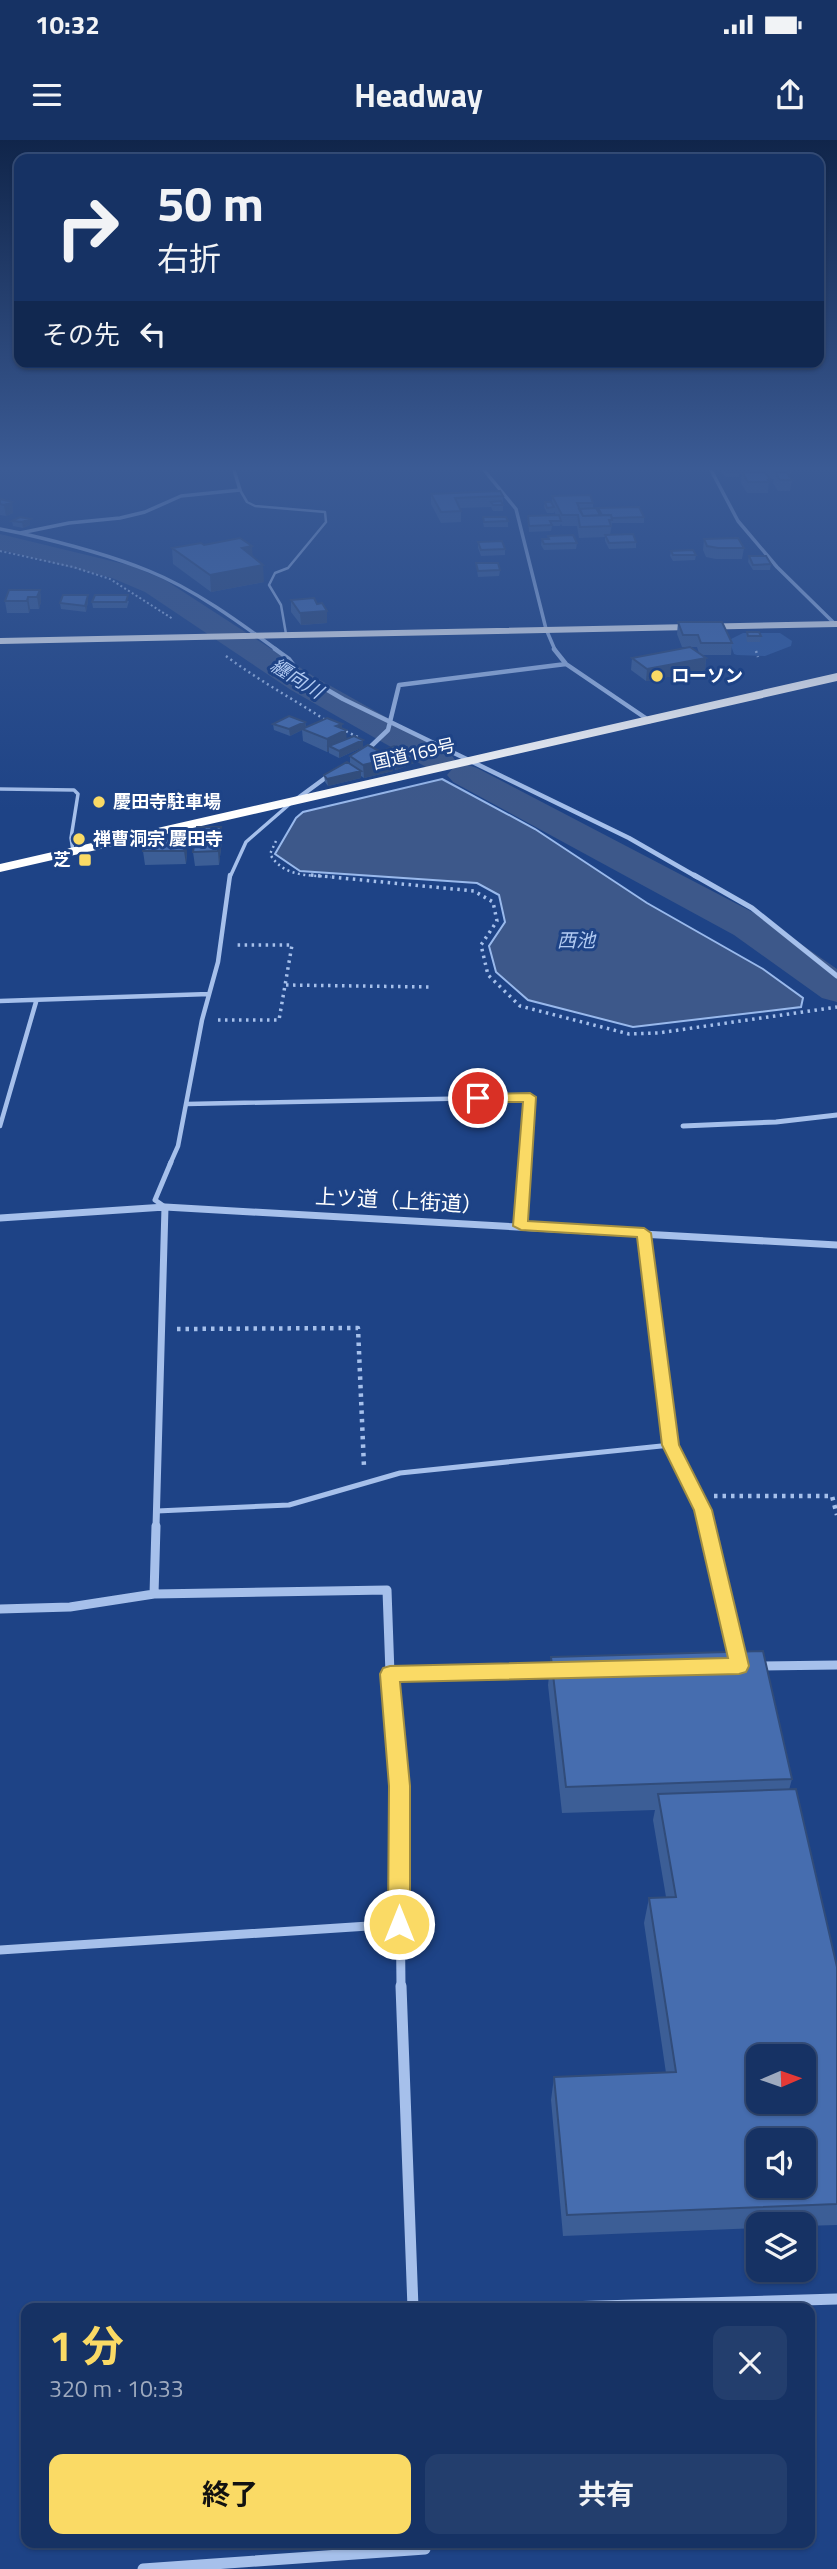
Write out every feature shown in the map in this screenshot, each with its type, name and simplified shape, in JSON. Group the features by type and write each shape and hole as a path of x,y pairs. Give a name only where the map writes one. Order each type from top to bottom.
{"highway":[{"path":"0,641 836,624"},
{"name":"国道169号","path":"0,868 837,677"}],"street":[{"path":"171,583 259,635 289,659 300,674 343,699 629,838 752,908 837,976"},
{"path":"535,583 546,629 555,650 566,664 650,721"},
{"path":"794,583 836,624"},
{"path":"357,757 377,745 393,725 399,685 566,664"},
{"path":"292,802 337,770"},
{"path":"683,1126 776,1122 837,1115"},
{"path":"154,1594 165,1208"},
{"name":"上ツ道（上街道）","path":"0,1218 165,1208 837,1245"},
{"path":"0,1609 69,1607 154,1594 387,1590 390,1674 400,1786 399,1924 413,2303"},
{"path":"753,1666 837,1665"},
{"path":"390,1674 571,1670"},
{"path":"0,1950 399,1924"},
{"path":"701,2303 837,2299"},
{"path":"143,2569 425,2548"}],"lane":[{"path":"269,583 281,605 286,635"},
{"path":"0,789 74,790 78,794 71,838 73,851"},
{"path":"165,1208 155,1200 178,1146 202,1020 220,945 231,870 246,842 292,802"},
{"path":"0,1001 36,1002 209,994"},
{"path":"0,1126 36,1002"},
{"path":"187,1104 530,1097 521,1226"},
{"path":"644,1233 671,1445 703,1510 739,1666"},
{"path":"157,1511 289,1505 400,1473 671,1445"}],"path":[{"path":"117,583 204,636 254,677 268,682 328,722"},
{"path":"756,651 758,657"},
{"path":"340,728 377,745"},
{"path":"292,802 270,854 273,861 286,871 324,878 458,888 474,891 493,902 497,921 481,945 488,975 520,1006 629,1034 658,1033 837,1007"},
{"path":"202,1020 279,1020 292,945 220,945"},
{"path":"286,985 432,987"},
{"path":"163,1329 358,1328 365,1482"},
{"path":"696,1496 832,1496 837,1515"}],"shaded area":[{"path":"743,633 780,633 792,641 791,646 765,656 734,654 729,640"}],"water":[{"name":"西池","path":"442,779 535,829 647,903 763,969 803,998 801,1007 633,1027 528,1000 496,972 489,946 505,922 499,895 477,883 300,871 275,854 296,818 303,812"}],"building":[{"path":"9,590 40,590 37,597 28,597 27,601 5,601"},
{"path":"63,595 88,595 85,606 60,603"},
{"path":"95,595 128,595 126,602 92,602"},
{"path":"314,598 317,604 322,603 327,611 300,613 291,600"},
{"path":"678,622 722,622 732,643 701,643 698,635 683,635"},
{"path":"747,632 759,632 761,636 748,636"},
{"path":"690,647 706,658 647,669 632,658"},
{"path":"289,716 305,722 289,729 273,724"},
{"path":"327,718 342,724 336,726 346,730 327,739 302,729"},
{"path":"354,736 363,740 339,751 329,746"},
{"path":"368,745 392,758 363,765 350,756"},
{"path":"394,746 414,756 396,763 380,752"},
{"path":"347,762 361,771 327,779 324,775"},
{"path":"197,827 221,827 218,851 193,852"},
{"path":"186,838 184,851 143,851 145,839"},
{"path":"763,1651 792,1779 566,1787 551,1657"},
{"path":"796,1789 837,1967 837,2204 567,2215 554,2077 676,2072 649,1898 676,1897 658,1794"}],"waterway":[{"name":"纒向川","path":"149,583 302,683 438,760"},
{"name":"纒向川","path":"465,775 748,926 837,989"}],"place":[{"name":"ローソン","path":"657,676"},
{"name":"慶田寺駐車場","path":"99,802"},
{"name":"禅曹洞宗 慶田寺","path":"79,839"},
{"name":"芝","path":"85,860"}],"route":[{"path":"399,1924 400,1786 390,1674 739,1666 703,1510 671,1445 644,1233 521,1226 530,1097 478,1098"}]}
